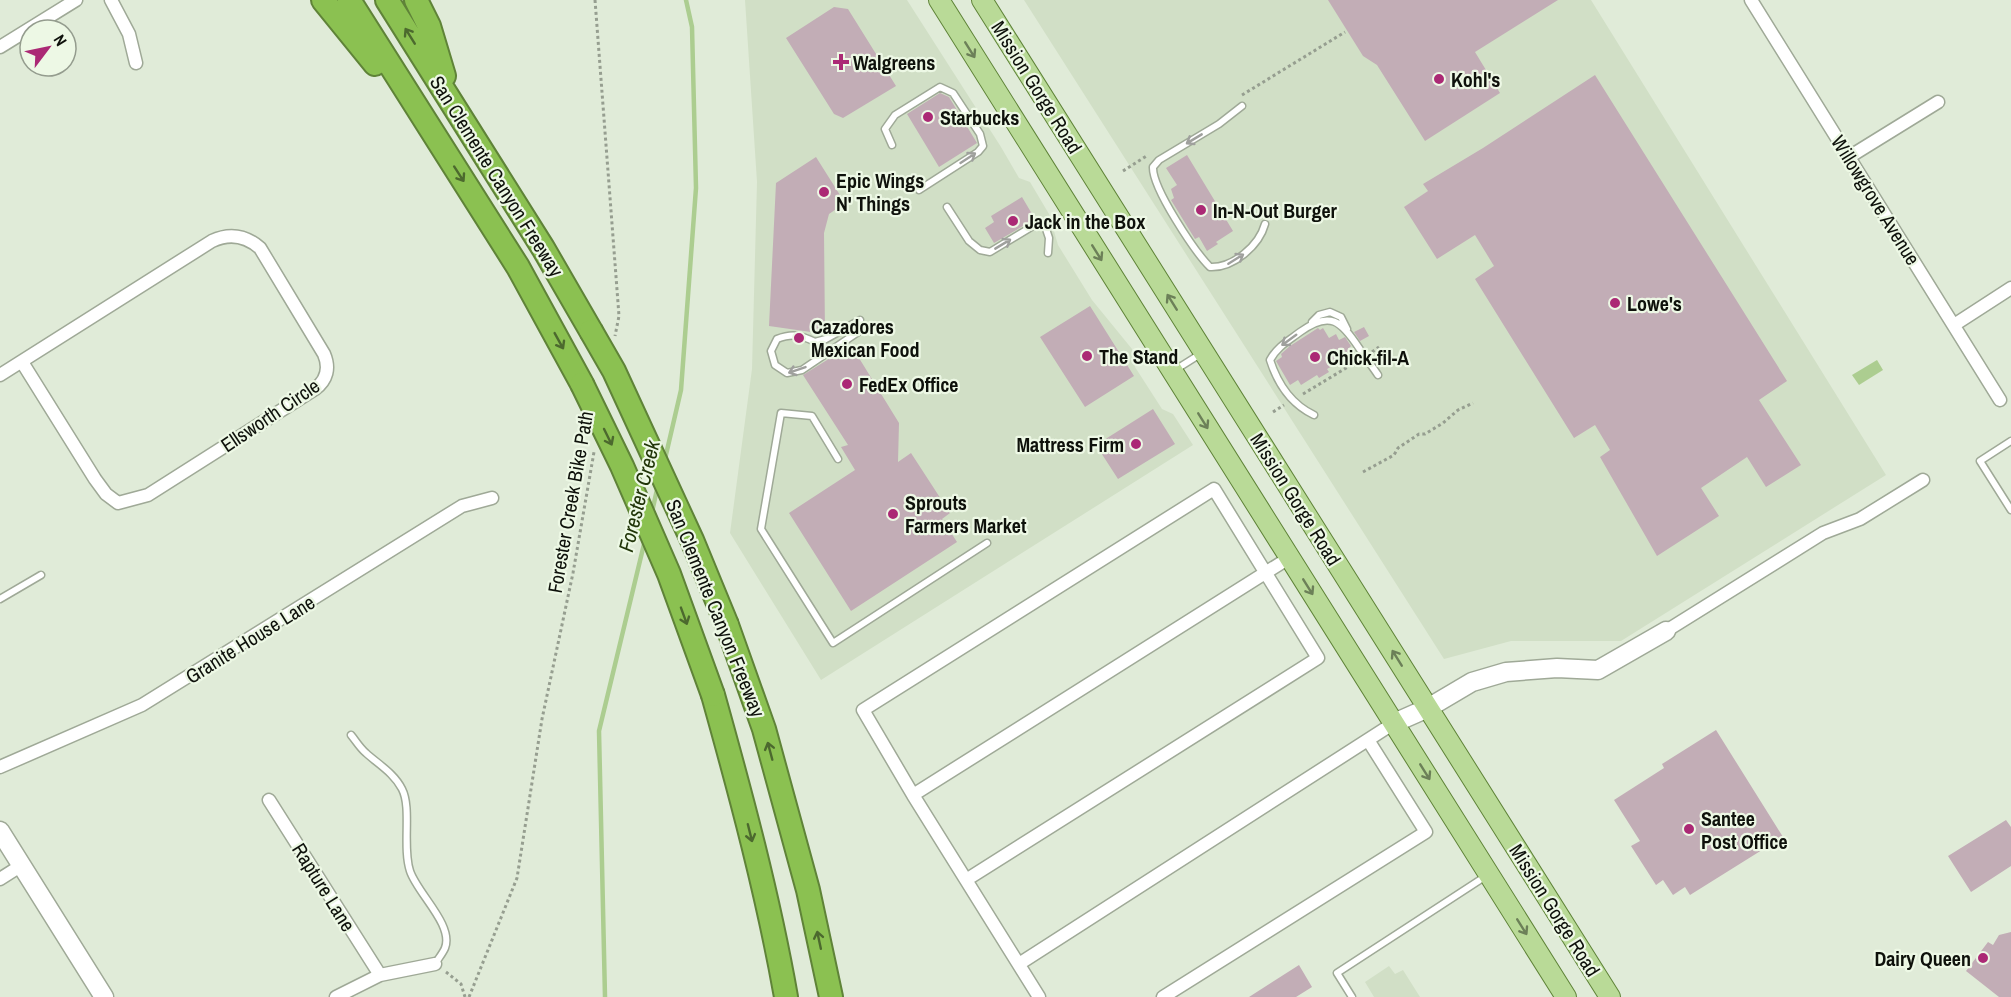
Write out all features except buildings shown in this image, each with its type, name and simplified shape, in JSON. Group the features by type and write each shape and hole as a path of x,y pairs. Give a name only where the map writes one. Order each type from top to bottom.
{"highway":[{"path":"322,0 439,143"},
{"name":"San Clemente Canyon Freeway","path":"349,0 518,267 582,384 622,466 669,574 713,695 739,785 775,935 786,997"},
{"name":"San Clemente Canyon Freeway","path":"387,0 543,248 614,370 692,540 727,625 764,729 808,890 831,997"},
{"path":"416,0 429,26 452,104"}],"main road":[{"name":"Mission Gorge Road","path":"939,0 1566,997"},
{"name":"Mission Gorge Road","path":"983,0 1610,997"}],"street":[{"path":"0,47 76,0"},
{"path":"111,0 129,34 136,63"},
{"name":"Willowgrove Avenue","path":"1751,0 2000,400"},
{"path":"1849,157 1938,102"},
{"name":"Ellsworth Circle","path":"0,375 212,241 219,237 235,236 249,240 260,248 324,354 327,365 323,381 315,389 148,495 118,503 106,494 95,479 22,362"},
{"path":"1954,325 2011,288"},
{"path":"1019,964 1394,723 1428,708 1472,682 1506,672 1557,668 1598,670 1666,631 1823,533 1860,519 1923,480"},
{"path":"966,880 1318,658 1214,489 862,710 913,795 966,880 1040,997"},
{"name":"Granite House Lane","path":"0,767 142,705 462,506 492,498"},
{"path":"913,795 1289,558"},
{"path":"1163,997 1426,831 1368,740"},
{"name":"Rapture Lane","path":"269,800 380,975"},
{"path":"0,831 104,997"},
{"path":"0,879 22,865"},
{"path":"336,997 380,975 435,964"}],"lane":[{"path":"892,145 885,129 895,115 940,87 953,93 980,134 983,146 978,152 919,190"},
{"path":"1242,106 1220,124 1159,160 1153,167 1154,176 1166,203 1202,259 1210,267 1222,267 1248,252 1263,232 1265,224"},
{"path":"947,207 969,241 980,250 990,252 1038,223 1045,226 1049,238 1048,253"},
{"path":"1314,416 1301,409 1292,400 1276,376 1270,360 1275,350 1309,326 1319,315 1330,312 1341,317 1347,330 1378,375"},
{"path":"860,320 826,339 815,342 803,336 789,334 777,339 771,351 774,365 787,373 802,370 864,328"},
{"path":"1172,372 1204,352"},
{"path":"838,459 812,416 781,413 761,529 833,643 987,543"},
{"path":"2011,441 1980,461 2011,510"},
{"path":"0,598 40,575"},
{"path":"351,735 402,788 406,801 409,869 446,933 445,948 435,964"},
{"path":"1352,997 1337,973 1490,874"}],"path":[{"path":"595,0 619,316 615,339"},
{"path":"1273,412 1379,347"},
{"path":"1363,472 1394,454 1398,448 1419,434 1425,434 1458,410 1473,403"},
{"name":"Forester Creek Bike Path","path":"467,997 517,878 542,719 573,573 596,445"},
{"path":"435,964 461,984 467,997"}],"shaded area":[{"path":"745,0 907,0 1019,178 1030,182 1049,214 1058,245 1092,300 1132,349 1135,367 1162,409 1173,414 1193,445 821,680 730,533 752,369 757,182"},
{"path":"1024,0 1591,0 1886,475 1621,641 1511,641 1444,659"},
{"path":"1877,360 1883,370 1859,385 1852,375"},
{"path":"1389,966 1395,974 1403,970 1420,997 1374,997 1365,982"}],"waterway":[{"name":"Forester Creek","path":"665,459 681,390 696,188 692,27 686,0"},
{"name":"Forester Creek","path":"652,512 658,485"},
{"name":"Forester Creek","path":"605,997 599,731 645,540"}],"place":[{"name":"Walgreens","path":"841,62"},
{"name":"Kohl's","path":"1439,79"},
{"name":"Starbucks","path":"928,117"},
{"name":"Epic Wings N' Things","path":"824,192"},
{"name":"In-N-Out Burger","path":"1201,210"},
{"name":"Jack in the Box","path":"1013,221"},
{"name":"Lowe's","path":"1615,303"},
{"name":"Cazadores Mexican Food","path":"799,338"},
{"name":"The Stand","path":"1087,356"},
{"name":"Chick-fil-A","path":"1315,357"},
{"name":"FedEx Office","path":"847,384"},
{"name":"Mattress Firm","path":"1136,444"},
{"name":"Sprouts Farmers Market","path":"893,514"},
{"name":"Santee Post Office","path":"1689,829"},
{"name":"Dairy Queen","path":"1983,958"}]}
